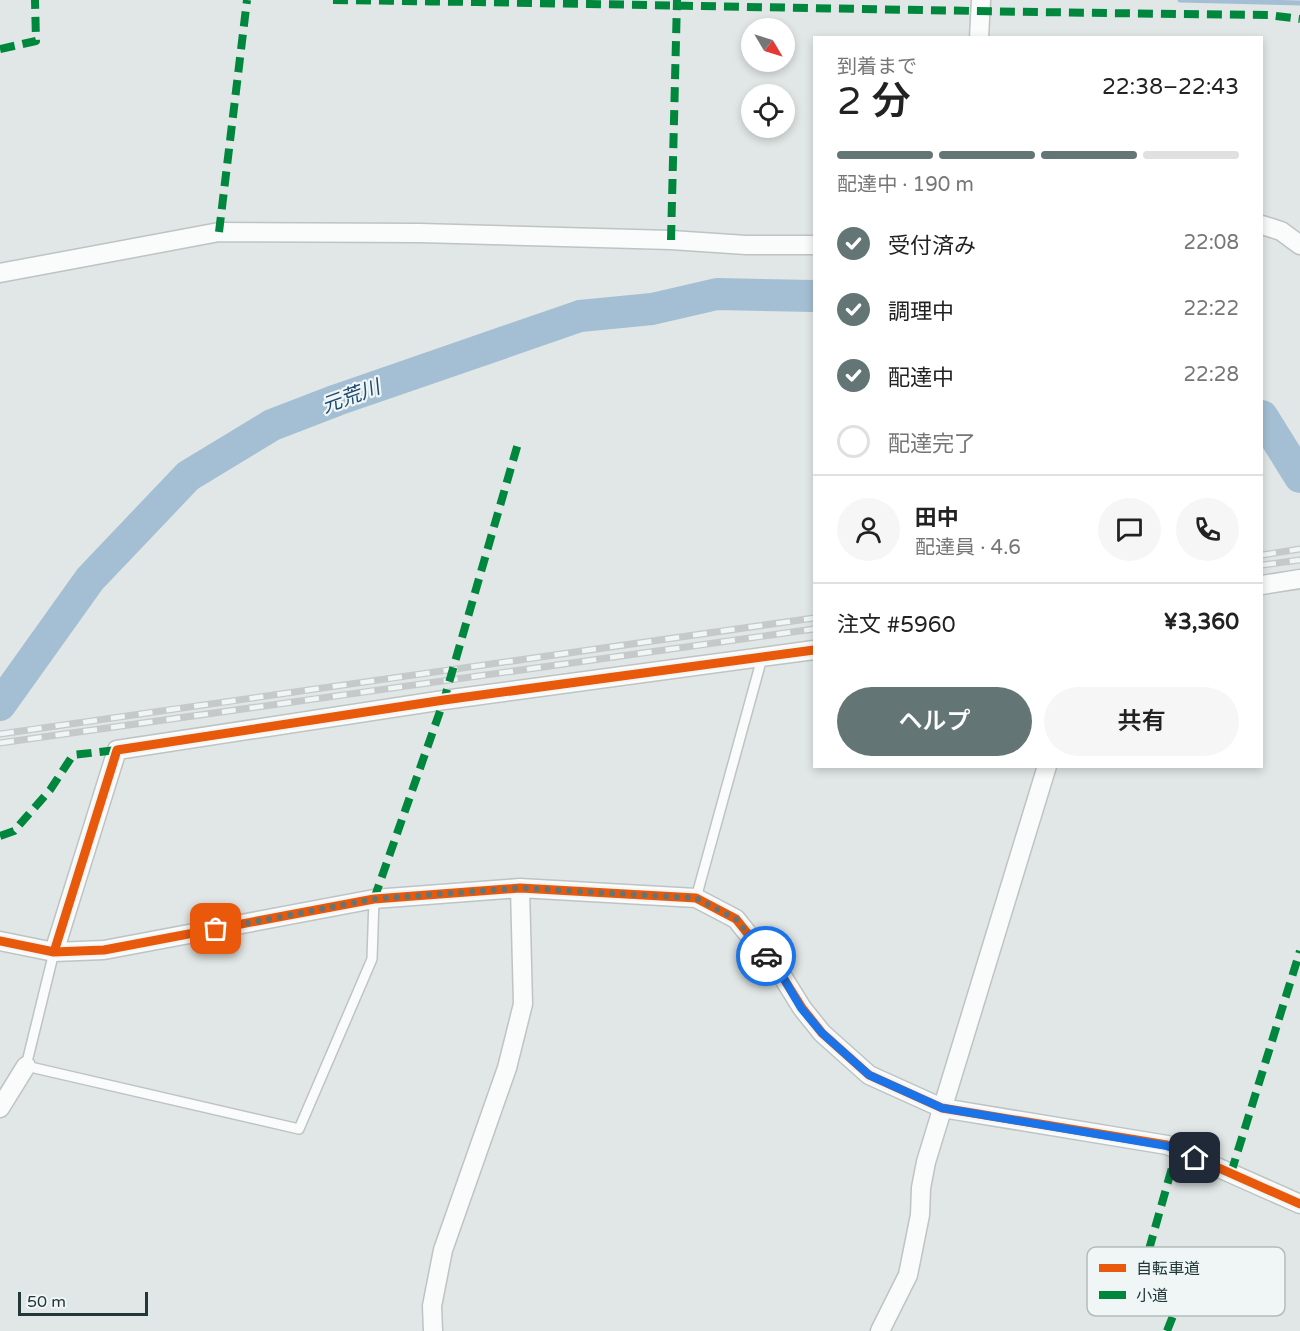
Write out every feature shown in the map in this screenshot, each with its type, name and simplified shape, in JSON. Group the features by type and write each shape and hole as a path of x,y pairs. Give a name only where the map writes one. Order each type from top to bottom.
{"street":[{"path":"980,36 981,0"},
{"path":"1263,225 1281,231 1300,245"},
{"path":"0,273 219,232 420,233 671,240 746,245 813,245"},
{"path":"1263,585 1295,580"},
{"path":"54,952 117,750 444,700 813,650"},
{"path":"880,1331 908,1275 920,1215 921,1188 942,1108 1046,768"},
{"path":"433,1331 432,1305 443,1250 507,1068 523,1004 520,888"},
{"path":"0,941 54,952 104,950 374,899 520,888 696,898 736,919 784,979 801,1008 822,1033 869,1075 942,1108 1167,1146 1300,1204"},
{"path":"0,1108 26,1066"}],"lane":[{"path":"696,898 762,658"},
{"path":"54,952 26,1066 299,1129 372,959 374,899"}],"waterway":[{"path":"1180,0 1300,3"},
{"name":"元荒川","path":"0,705 90,579 188,476 272,425 337,400 580,316 652,309 717,294 813,296"},
{"name":"元荒川","path":"1263,418 1300,477"}],"railway":[{"path":"1263,555 1300,549"},
{"path":"1263,565 1300,560"},
{"path":"0,734 813,618"},
{"path":"0,743 813,629"}],"marked path":[{"path":"0,49 36,41 35,0"},
{"path":"219,232 247,0"},
{"path":"333,0 1268,15 1300,19"},
{"path":"671,240 677,0"},
{"path":"374,899 444,700 519,440"},
{"path":"0,836 14,831 50,790 73,755 117,750"},
{"path":"1231,1173 1300,951"},
{"path":"1150,1247 1177,1150"},
{"path":"1167,1331 1173,1316"}],"cycle path":[{"path":"54,952 117,750 444,700 813,650"},
{"path":"0,941 54,952 104,950 374,899 520,888 696,898 736,919 784,979 802,1008 822,1033 869,1075 942,1108 1167,1145 1300,1204"}],"way so far":[{"path":"216,929 374,899 520,888 696,898 736,919 766,956"}],"route":[{"path":"766,956 784,979 801,1008 822,1033 869,1075 907,1094 942,1108 1167,1146 1195,1158"}]}
